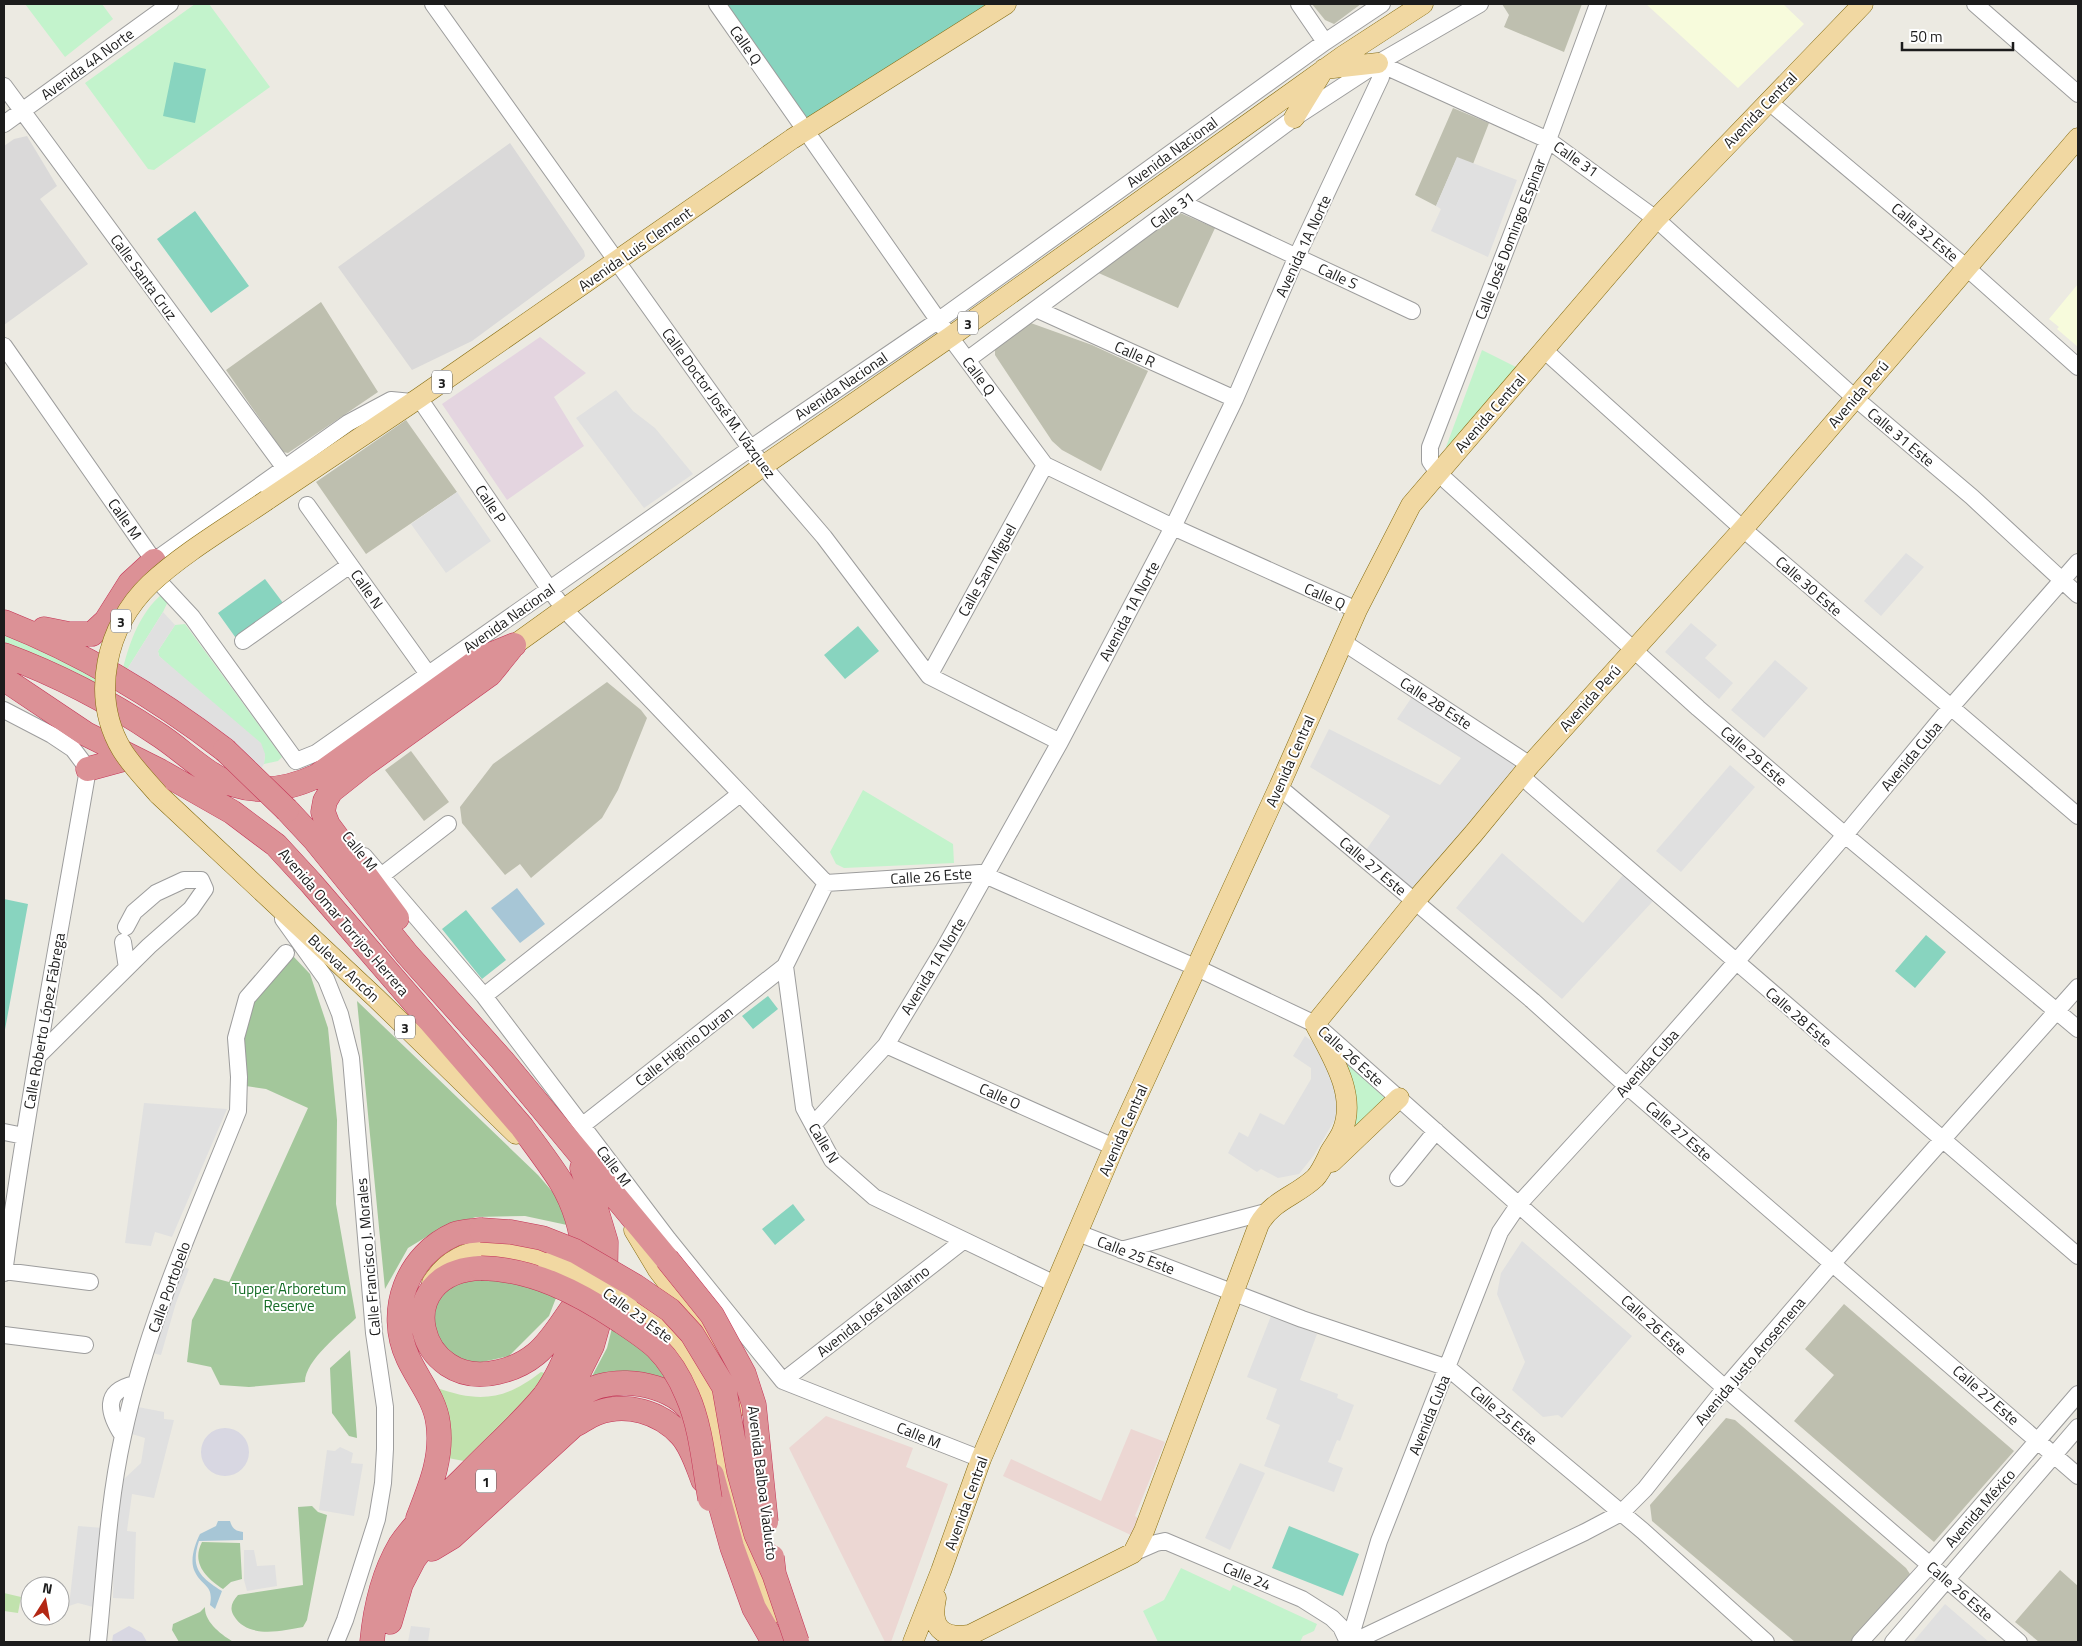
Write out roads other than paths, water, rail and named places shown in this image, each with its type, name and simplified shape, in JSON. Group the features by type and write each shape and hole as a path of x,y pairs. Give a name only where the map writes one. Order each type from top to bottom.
{"highway":[{"path":"4,621 69,634 92,634 106,621 130,583 154,561"},
{"name":"Avenida Omar Torrijos Herrera","path":"4,621 87,659 135,686 181,716 225,750 314,839 407,954 502,1060 574,1131 626,1211"},
{"path":"4,655 52,675 110,704 164,738 215,776 236,786 262,789 285,788 317,776 480,659 514,645"},
{"path":"502,1060 328,825 323,812 325,801 331,791 490,674 514,645"},
{"name":"Avenida Omar Torrijos Herrera","path":"4,678 86,734 232,812 276,845 312,883 487,1085 550,1165 572,1204 579,1225 585,1262 584,1292 572,1342 562,1364 545,1395 415,1525"},
{"path":"88,769 132,757"},
{"name":"Avenida Omar Torrijos Herrera","path":"562,1406 595,1339 604,1300 606,1273 606,1242 592,1192 581,1167 574,1131"},
{"name":"Avenida Balboa Viaducto","path":"626,1211 712,1315 744,1374 754,1405 762,1497 774,1574 797,1642"},
{"path":"372,1642 374,1621 384,1581 400,1546 415,1525 437,1465 440,1444 438,1421 431,1399 408,1358 402,1341 399,1318 401,1299 405,1282 417,1264 431,1250 456,1234 481,1230 512,1232 542,1238 575,1251 635,1286 670,1310 692,1334 724,1387 739,1472 756,1534 774,1574"},
{"path":"584,1292 546,1344 536,1354 509,1369 489,1374 470,1374 454,1369 440,1359 432,1350 423,1327 423,1311 428,1294 438,1282 451,1273 466,1268 518,1271 552,1283 601,1308 656,1347 675,1370 688,1396 698,1431 710,1499 732,1583 746,1615 770,1642"},
{"path":"562,1406 580,1395 601,1386 626,1383 650,1386 674,1397 692,1412 701,1434 732,1547 754,1608 770,1642"},
{"name":"1","path":"385,1642 401,1584 414,1559 451,1515 562,1406"},
{"path":"414,1559 452,1537 574,1426 596,1413 620,1408 644,1411 665,1421 682,1436 693,1455 710,1499"}],"main road":[{"name":"Avenida Luis Clement","path":"158,794 123,751 111,724 105,696 105,680 115,635 131,606 158,577 267,500 416,400 805,131 1006,4"},
{"name":"Avenida Nacional","path":"514,645 763,466 950,336 1324,69 1424,4"},
{"name":"Avenida Central","path":"914,1642 981,1459 1114,1147 1279,787 1357,610 1411,505 1656,219 1862,4"},
{"path":"1294,118 1324,69 1378,63"},
{"name":"Avenida Perú","path":"1315,1024 1415,901 1526,770 1743,529 2076,144"},
{"name":"Bulevar Ancón","path":"158,794 376,998 488,1108 550,1165"},
{"path":"1315,1024 1339,1070 1344,1088 1346,1109 1342,1130 1316,1178"},
{"path":"1133,1553 1144,1531 1259,1224 1266,1212 1316,1178 1398,1098"},
{"name":"Calle 23 Este","path":"626,1211 639,1241 713,1343 733,1378 774,1584 791,1624 802,1642"},
{"name":"Calle 23 Este","path":"428,1294 440,1272 449,1263 471,1252 492,1249 522,1254 578,1275 627,1304 670,1335 694,1362 706,1386 716,1420 744,1539 764,1601 770,1642"},
{"name":"Calle 24","path":"964,1639 1133,1553"},
{"path":"941,1571 934,1607 936,1624 948,1636 964,1639"}],"street":[{"name":"Avenida 4A Norte","path":"4,124 170,4"},
{"name":"Calle Doctor José M. Vázquez","path":"433,4 763,466 824,537 930,676 1060,742"},
{"name":"Calle Q","path":"718,4 967,360 1045,465 1174,527 1357,610"},
{"path":"1299,4 1325,42"},
{"name":"Avenida Nacional","path":"296,761 316,753 751,448 939,320 1325,42 1382,4"},
{"name":"Calle 31","path":"967,360 1182,203 1294,118 1378,63 1480,4"},
{"name":"Calle José Domingo Espinar","path":"1438,473 1430,461 1430,447 1598,4"},
{"path":"1975,4 2078,94"},
{"name":"Calle 31","path":"1378,63 1548,140 1656,219"},
{"name":"Avenida 1A Norte","path":"813,1124 886,1045 944,949 1060,742 1174,527 1235,399 1297,256 1381,77 1378,63"},
{"name":"Calle Santa Cruz","path":"4,86 284,467"},
{"name":"Calle 32 Este","path":"1768,101 1967,268 2078,367"},
{"name":"Calle S","path":"1182,203 1412,310"},
{"name":"Calle 31 Este","path":"1656,219 1855,398 1972,497 2078,595"},
{"name":"Calle R","path":"1036,309 1235,399"},
{"name":"Calle M","path":"4,346 154,561 151,573 192,617 296,761"},
{"name":"Calle 30 Este","path":"1544,350 1743,529 2078,816"},
{"path":"154,561 348,423 391,400 416,400"},
{"name":"Calle P","path":"416,400 565,610"},
{"name":"Calle San Miguel","path":"930,676 1045,465"},
{"name":"Calle 29 Este","path":"1438,473 1633,651 1845,835 2078,1029"},
{"name":"Calle N","path":"307,505 428,674"},
{"name":"Avenida Cuba","path":"1348,1642 1379,1540 1500,1232 1519,1204 1627,1086 1736,962 1951,707 2078,562"},
{"path":"243,642 350,565"},
{"path":"565,610 826,883 785,966"},
{"name":"Calle 28 Este","path":"1343,642 1526,770 1645,881 1736,962 2078,1256"},
{"path":"4,710 52,735 73,749 88,769"},
{"name":"Calle Roberto López Fábrega","path":"4,1272 24,1136 88,769"},
{"name":"Calle M","path":"343,781 332,807 335,819 381,876 484,996 574,1131 668,1239 783,1381 981,1459"},
{"name":"Calle 27 Este","path":"1279,787 1533,1001 1627,1086 2078,1476"},
{"path":"484,996 740,794"},
{"path":"381,876 448,824"},
{"name":"Calle 26 Este","path":"826,883 980,873 1195,967 1315,1024 1725,1388 2018,1642"},
{"path":"39,1055 127,968 191,909 205,889 201,880 184,880 156,893 134,912 125,935 127,968"},
{"name":"Calle Francisco J. Morales","path":"260,890 326,979 340,1014 351,1058 374,1333 385,1407 385,1449 383,1483 377,1519 345,1620 336,1642"},
{"name":"Calle Portobelo","path":"98,1642 112,1490 135,1384 160,1306 238,1111 239,1077 236,1038 247,998 286,953"},
{"name":"Calle N","path":"785,966 804,1108 832,1160 874,1198 1055,1284"},
{"name":"Calle Higinio Duran","path":"574,1131 785,966"},
{"name":"Avenida Justo Arosemena","path":"1353,1642 1567,1541 1620,1513 1645,1489 1725,1388 1832,1264 2078,987"},
{"name":"Calle O","path":"886,1045 1114,1147"},
{"path":"1398,1178 1436,1131"},
{"path":"4,1132 24,1136"},
{"path":"1121,1250 1266,1212"},
{"name":"Calle 25 Este","path":"1078,1233 1311,1322 1448,1368 1620,1513 1761,1641"},
{"name":"Avenida José Vallarino","path":"783,1381 963,1241"},
{"path":"4,1272 90,1282"},
{"path":"4,1335 85,1345"},
{"name":"Avenida México","path":"1860,1642 1930,1565 2078,1394"},
{"name":"Avenida México","path":"1894,1642 2078,1427"},
{"name":"Calle 24","path":"1133,1553 1156,1543 1166,1541 1302,1599 1332,1618 1341,1627 1348,1642"}],"water":[{"path":"517,888 545,924 520,943 491,908"},
{"path":"218,1521 230,1521 234,1529 243,1532 243,1540 199,1541 196,1558 199,1571 208,1581 222,1591 215,1609 210,1605 209,1589 193,1568 193,1558 200,1534 216,1526"}],"park label":[{"name":"Tupper Arboretum Reserve","path":"289,1296"}]}
